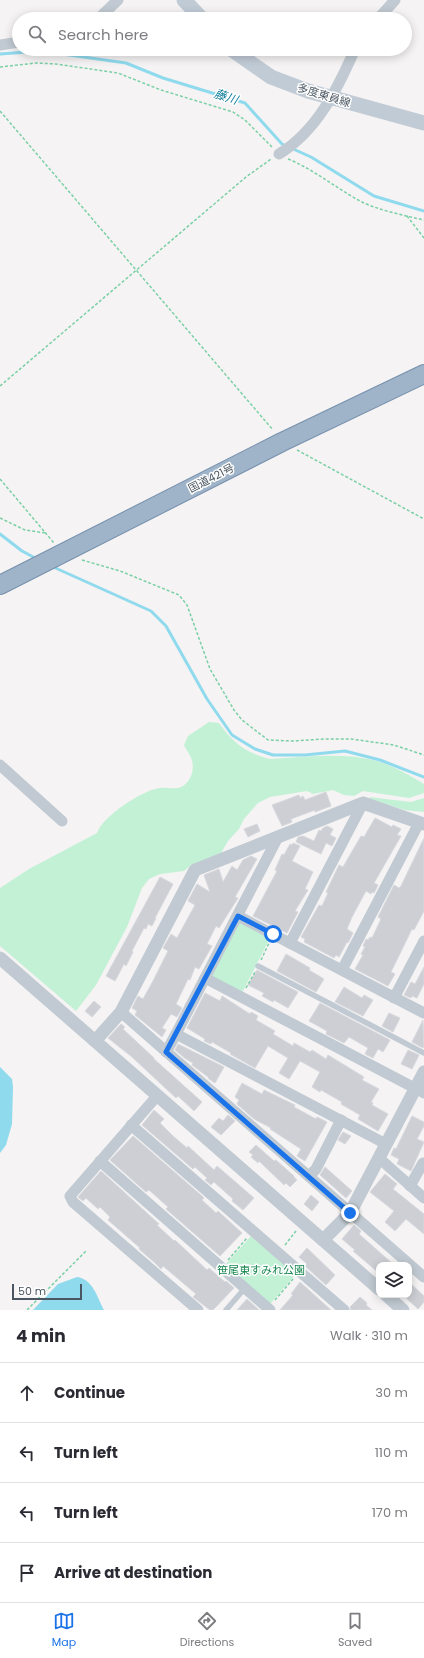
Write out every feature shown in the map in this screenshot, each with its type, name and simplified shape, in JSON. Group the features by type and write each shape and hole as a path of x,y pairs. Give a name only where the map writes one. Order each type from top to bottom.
{"highway":[{"name":"国道421号","path":"0,585 282,442 424,374"}],"main road":[{"path":"184,0 195,12"},
{"name":"多度東員線","path":"241,56 271,77 330,99 424,123"}],"street":[{"path":"105,12 118,0"},
{"path":"384,12 395,0"},
{"path":"0,45 12,43"},
{"path":"281,153 308,129 330,99 352,56"},
{"path":"0,766 62,821"},
{"path":"290,943 363,803"},
{"path":"95,1041 121,1012 195,870 363,803 421,824 342,970"},
{"path":"166,1052 278,837"},
{"path":"238,916 424,1013"},
{"path":"394,998 424,941"},
{"path":"0,958 376,1286"},
{"path":"205,978 420,1091"},
{"path":"121,1012 424,1277"},
{"path":"176,1034 386,1144"},
{"path":"323,1240 350,1213 386,1144 420,1091 424,1072"},
{"path":"157,1096 72,1194 71,1199 198,1310"},
{"path":"309,1176 316,1169 340,1120"},
{"path":"131,1125 344,1310"},
{"path":"379,1158 424,1198"},
{"path":"100,1161 269,1309"},
{"path":"410,1186 424,1163"},
{"path":"389,1298 403,1310"}],"lane":[{"path":"258,966 424,1053"},
{"path":"226,1310 245,1288"}],"path":[{"path":"0,66 36,63 56,64 118,74 161,90 233,112 245,120 281,153 363,203 424,220"},
{"path":"0,111 282,442 424,519"},
{"path":"0,386 246,177 281,153"},
{"path":"407,216 424,238"},
{"path":"0,480 46,533 58,556 120,571 179,595 187,605 210,669 234,710 242,720 268,740 293,741 324,738 351,739 394,745 424,755"},
{"path":"0,518 25,530 46,533"},
{"path":"278,1252 298,1229"},
{"path":"222,1267 253,1231"},
{"path":"27,1310 86,1251"},
{"path":"269,1309 300,1272"}],"green space":[{"path":"209,722 219,723 235,742 261,757 270,759 311,756 364,758 383,763 407,774 424,784 424,793 409,798 363,791 354,796 344,795 333,790 313,794 307,791 270,797 258,803 244,819 239,829 228,841 221,853 191,865 184,871 160,874 149,879 142,888 127,927 96,985 76,1011 0,946 0,888 29,869 97,833 100,827 114,812 133,799 152,790 181,787 187,783 191,776 193,765 190,755 184,745 188,736"},
{"path":"369,797 411,802 424,798 424,812 405,810 372,800"},
{"path":"240,923 270,938 242,993 213,977 212,974"},
{"name":"笹尾東すみれ公園","path":"251,1236 296,1274 270,1304 225,1265"}],"water":[{"path":"0,1067 12,1079 13,1087 12,1124 6,1145 0,1153"},
{"path":"77,1277 82,1278 91,1285 104,1310 33,1310 58,1284"}],"building":[{"path":"326,792 331,806 291,819 292,822 282,826 272,805 299,795 300,798 303,796 305,800"},
{"path":"375,818 392,827 393,825 401,829 397,835 401,836 374,883 378,885 374,893 372,892 371,894 366,891 352,917 347,929 353,933 348,943 347,942 339,957 336,955 334,958 304,942 305,939 301,937 319,905 322,906 328,893 326,892 339,865 343,867 361,836 364,837"},
{"path":"257,824 260,831 248,837 244,829"},
{"path":"327,826 333,829 330,835 336,838 332,846 326,843 321,854 296,842 298,837 303,836 314,841 319,830 321,831"},
{"path":"424,838 424,911 414,930 412,929 391,972 395,974 388,986 355,969 363,955 361,954 365,947 363,946 366,939 368,940 370,937 372,938 381,919 378,917 394,885 399,888 401,886"},
{"path":"293,843 300,846 292,861 313,872 305,889 308,890 295,911 298,912 287,933 253,916 277,871 275,870 282,854 284,855 290,844 292,845"},
{"path":"251,856 257,859 235,897 238,898 219,928 216,926 207,944 212,946 199,969 195,967 190,980 188,979 176,1004 182,1008 177,1017 171,1014 162,1028 166,1030 162,1037 135,1015 137,1011 132,1008 138,996 143,999 153,981 168,951 163,948 171,934 177,938 195,905 188,901 197,884 210,892 204,875 219,869 223,882 232,866 237,870 243,860"},
{"path":"160,877 173,884 152,926 148,924 146,929 144,928 126,966 124,964 115,981 106,976"},
{"path":"286,954 310,968 309,970 324,979 316,992 277,971"},
{"path":"424,967 424,984 417,998 412,996 411,998 404,995 411,982 415,984"},
{"path":"257,970 298,992 288,1008 274,1000 273,1002 262,996 264,993 248,985"},
{"path":"344,987 362,998 364,995 373,1000 363,1016 335,1002"},
{"path":"205,993 220,1001 222,996 250,1014 251,1012 258,1016 256,1020 275,1031 273,1034 293,1046 294,1043 310,1052 312,1050 326,1059 328,1055 364,1077 362,1080 379,1089 371,1102 373,1103 372,1105 388,1114 378,1131 358,1119 360,1115 341,1104 342,1102 321,1090 320,1092 312,1087 320,1072 300,1061 289,1079 279,1073 288,1058 268,1046 255,1068 212,1042 211,1044 204,1041 205,1039 187,1028"},
{"path":"94,1001 101,1007 92,1017 85,1011"},
{"path":"320,1003 390,1040 383,1052 378,1049 373,1058 365,1054 368,1048 349,1037 344,1043 326,1034 327,1031 309,1021"},
{"path":"389,1013 400,1018 393,1032 382,1026"},
{"path":"423,1020 424,1046 423,1048 412,1042"},
{"path":"121,1024 125,1027 123,1029 154,1059 202,1102 194,1111 178,1096 176,1098 132,1057 108,1038"},
{"path":"178,1044 224,1067 215,1083 192,1065 193,1063 175,1050"},
{"path":"408,1050 419,1055 412,1069 401,1064"},
{"path":"242,1083 262,1094 264,1090 295,1105 294,1107 316,1119 317,1117 327,1122 305,1161 297,1156 301,1149 270,1129 271,1128 254,1119 237,1104 239,1100 235,1097"},
{"path":"154,1110 164,1119 160,1123 173,1136 187,1148 188,1146 214,1170 217,1166 254,1198 243,1210 214,1182 211,1185 205,1180 207,1178 195,1167 193,1169 142,1125"},
{"path":"228,1115 235,1121 221,1135 211,1127 219,1118 223,1121"},
{"path":"412,1116 424,1122 424,1126 417,1139 424,1142 411,1171 397,1164 399,1159 391,1155 394,1148 396,1149"},
{"path":"343,1132 351,1136 345,1144 338,1140"},
{"path":"133,1136 202,1196 204,1198 202,1200 216,1213 218,1211 242,1233 220,1256 166,1209 168,1207 149,1190 146,1192 110,1160"},
{"path":"256,1145 294,1176 297,1180 290,1187 286,1183 284,1185 259,1161 258,1163 251,1157 253,1155 249,1152"},
{"path":"325,1167 352,1191 346,1198 320,1175"},
{"path":"101,1171 159,1224 157,1225 174,1241 175,1240 207,1270 209,1268 234,1288 213,1310 210,1310 193,1297 196,1294 163,1266 161,1269 139,1249 140,1248 108,1220 110,1217 100,1207 98,1209 86,1198 83,1201 78,1197"},
{"path":"385,1174 397,1184 393,1189 424,1214 424,1234 406,1219 395,1231 385,1222 394,1211 370,1192"},
{"path":"311,1195 319,1202 312,1211 304,1204"},
{"path":"354,1225 361,1231 359,1234 391,1262 376,1262 376,1270 353,1251 355,1250 342,1239"},
{"path":"307,1248 335,1275 326,1285 305,1266 307,1264 299,1257"},
{"path":"300,1282 331,1310 280,1310 293,1295 291,1294"},
{"path":"412,1285 424,1296 424,1302 418,1309 406,1298 412,1298"},
{"path":"360,1297 372,1310 351,1310 350,1307"},
{"path":"247,1299 259,1310 237,1310"}],"waterway":[{"name":"藤川","path":"0,54 12,53"},
{"name":"藤川","path":"76,56 126,63 163,78 245,103 282,144 286,146"},
{"name":"藤川","path":"291,148 311,157 374,196 424,211"},
{"path":"0,534 22,551 37,559"},
{"path":"51,566 151,611 166,626 207,699 232,735 255,749 273,755 305,755 345,751 380,760 424,777"}],"route":[{"path":"273,934 238,916 166,1052 350,1213"}]}
